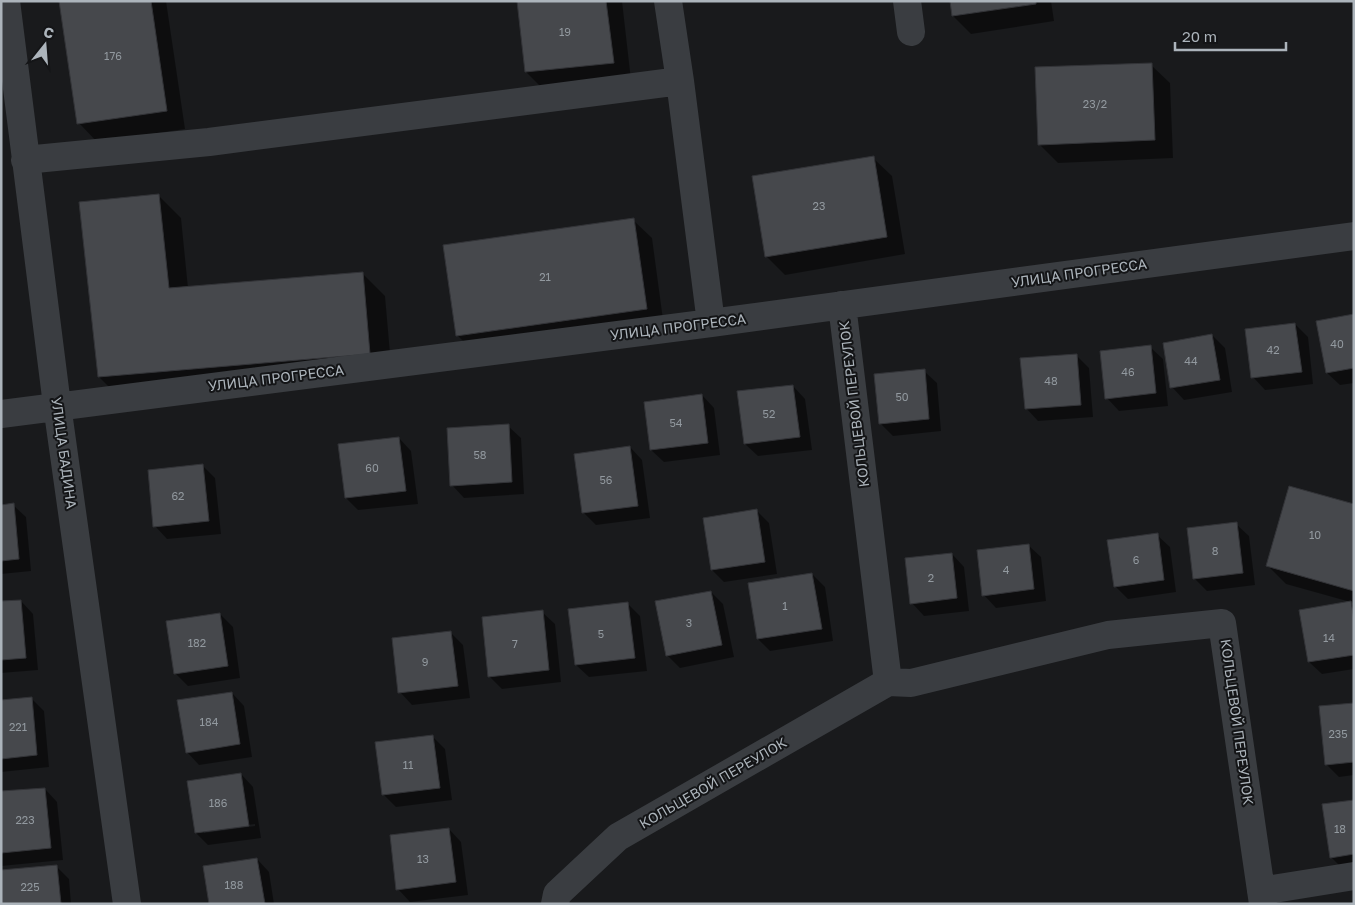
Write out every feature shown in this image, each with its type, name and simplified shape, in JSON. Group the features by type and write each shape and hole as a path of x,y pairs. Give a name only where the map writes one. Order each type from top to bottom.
{"street":[{"name":"УЛИЦА БАДИНА","path":"6,1 57,405 127,904"},
{"path":"668,1 711,323"},
{"path":"907,1 911,32"},
{"path":"25,160 210,142 680,81"},
{"name":"УЛИЦА ПРОГРЕССА","path":"1,414 57,405 711,323 1354,236"},
{"name":"КОЛЬЦЕВОЙ ПЕРЕУЛОК","path":"842,305 888,682"},
{"name":"КОЛЬЦЕВОЙ ПЕРЕУЛОК","path":"555,904 557,894 618,837 888,682 911,683 1108,635 1222,623 1262,897 1354,876"}],"building":[{"path":"59,1 151,1 167,111 77,124"},
{"path":"517,1 606,1 614,63 525,72"},
{"path":"950,1 1036,1 1036,4 952,16"},
{"path":"1152,63 1155,140 1038,145 1035,67"},
{"path":"874,156 887,237 765,257 752,176"},
{"path":"159,194 169,288 363,272 370,354 98,377 79,202"},
{"path":"634,218 647,309 456,336 443,245"},
{"path":"1354,314 1354,368 1326,373 1316,321"},
{"path":"1295,323 1302,372 1251,378 1245,329"},
{"path":"1212,334 1220,380 1170,388 1163,343"},
{"path":"1151,345 1156,393 1105,399 1100,351"},
{"path":"1077,354 1081,405 1025,409 1020,358"},
{"path":"925,369 929,419 879,424 874,374"},
{"path":"793,385 800,437 744,444 737,391"},
{"path":"702,394 708,443 650,450 644,402"},
{"path":"509,424 512,482 450,486 447,428"},
{"path":"399,437 406,491 345,498 338,444"},
{"path":"630,446 638,506 582,513 574,454"},
{"path":"203,464 209,521 153,527 148,470"},
{"path":"1289,486 1354,504 1354,591 1266,566"},
{"path":"14,503 19,559 1,561 1,505"},
{"path":"757,509 765,562 711,570 703,518"},
{"path":"1237,522 1243,573 1193,579 1187,528"},
{"path":"1158,533 1164,580 1114,587 1107,540"},
{"path":"1029,544 1034,589 982,596 977,550"},
{"path":"952,553 957,598 910,604 905,558"},
{"path":"812,573 822,629 757,639 748,583"},
{"path":"711,591 722,645 666,656 655,601"},
{"path":"21,600 26,658 1,660 1,601"},
{"path":"1351,601 1354,621 1354,655 1308,662 1299,610"},
{"path":"628,602 635,658 575,665 568,609"},
{"path":"543,610 549,670 488,677 482,617"},
{"path":"220,613 228,666 174,674 166,621"},
{"path":"451,631 458,686 398,693 392,638"},
{"path":"232,692 240,744 186,753 177,700"},
{"path":"32,697 37,755 1,759 1,700"},
{"path":"1354,703 1354,762 1325,765 1319,706"},
{"path":"433,735 440,788 382,795 375,742"},
{"path":"241,773 249,826 195,833 187,781"},
{"path":"45,788 51,848 1,853 1,791"},
{"path":"1354,800 1354,854 1330,858 1322,804"},
{"path":"449,828 456,882 396,890 390,835"},
{"path":"257,858 265,904 209,904 203,866"},
{"path":"57,865 61,904 1,904 1,870"}]}
